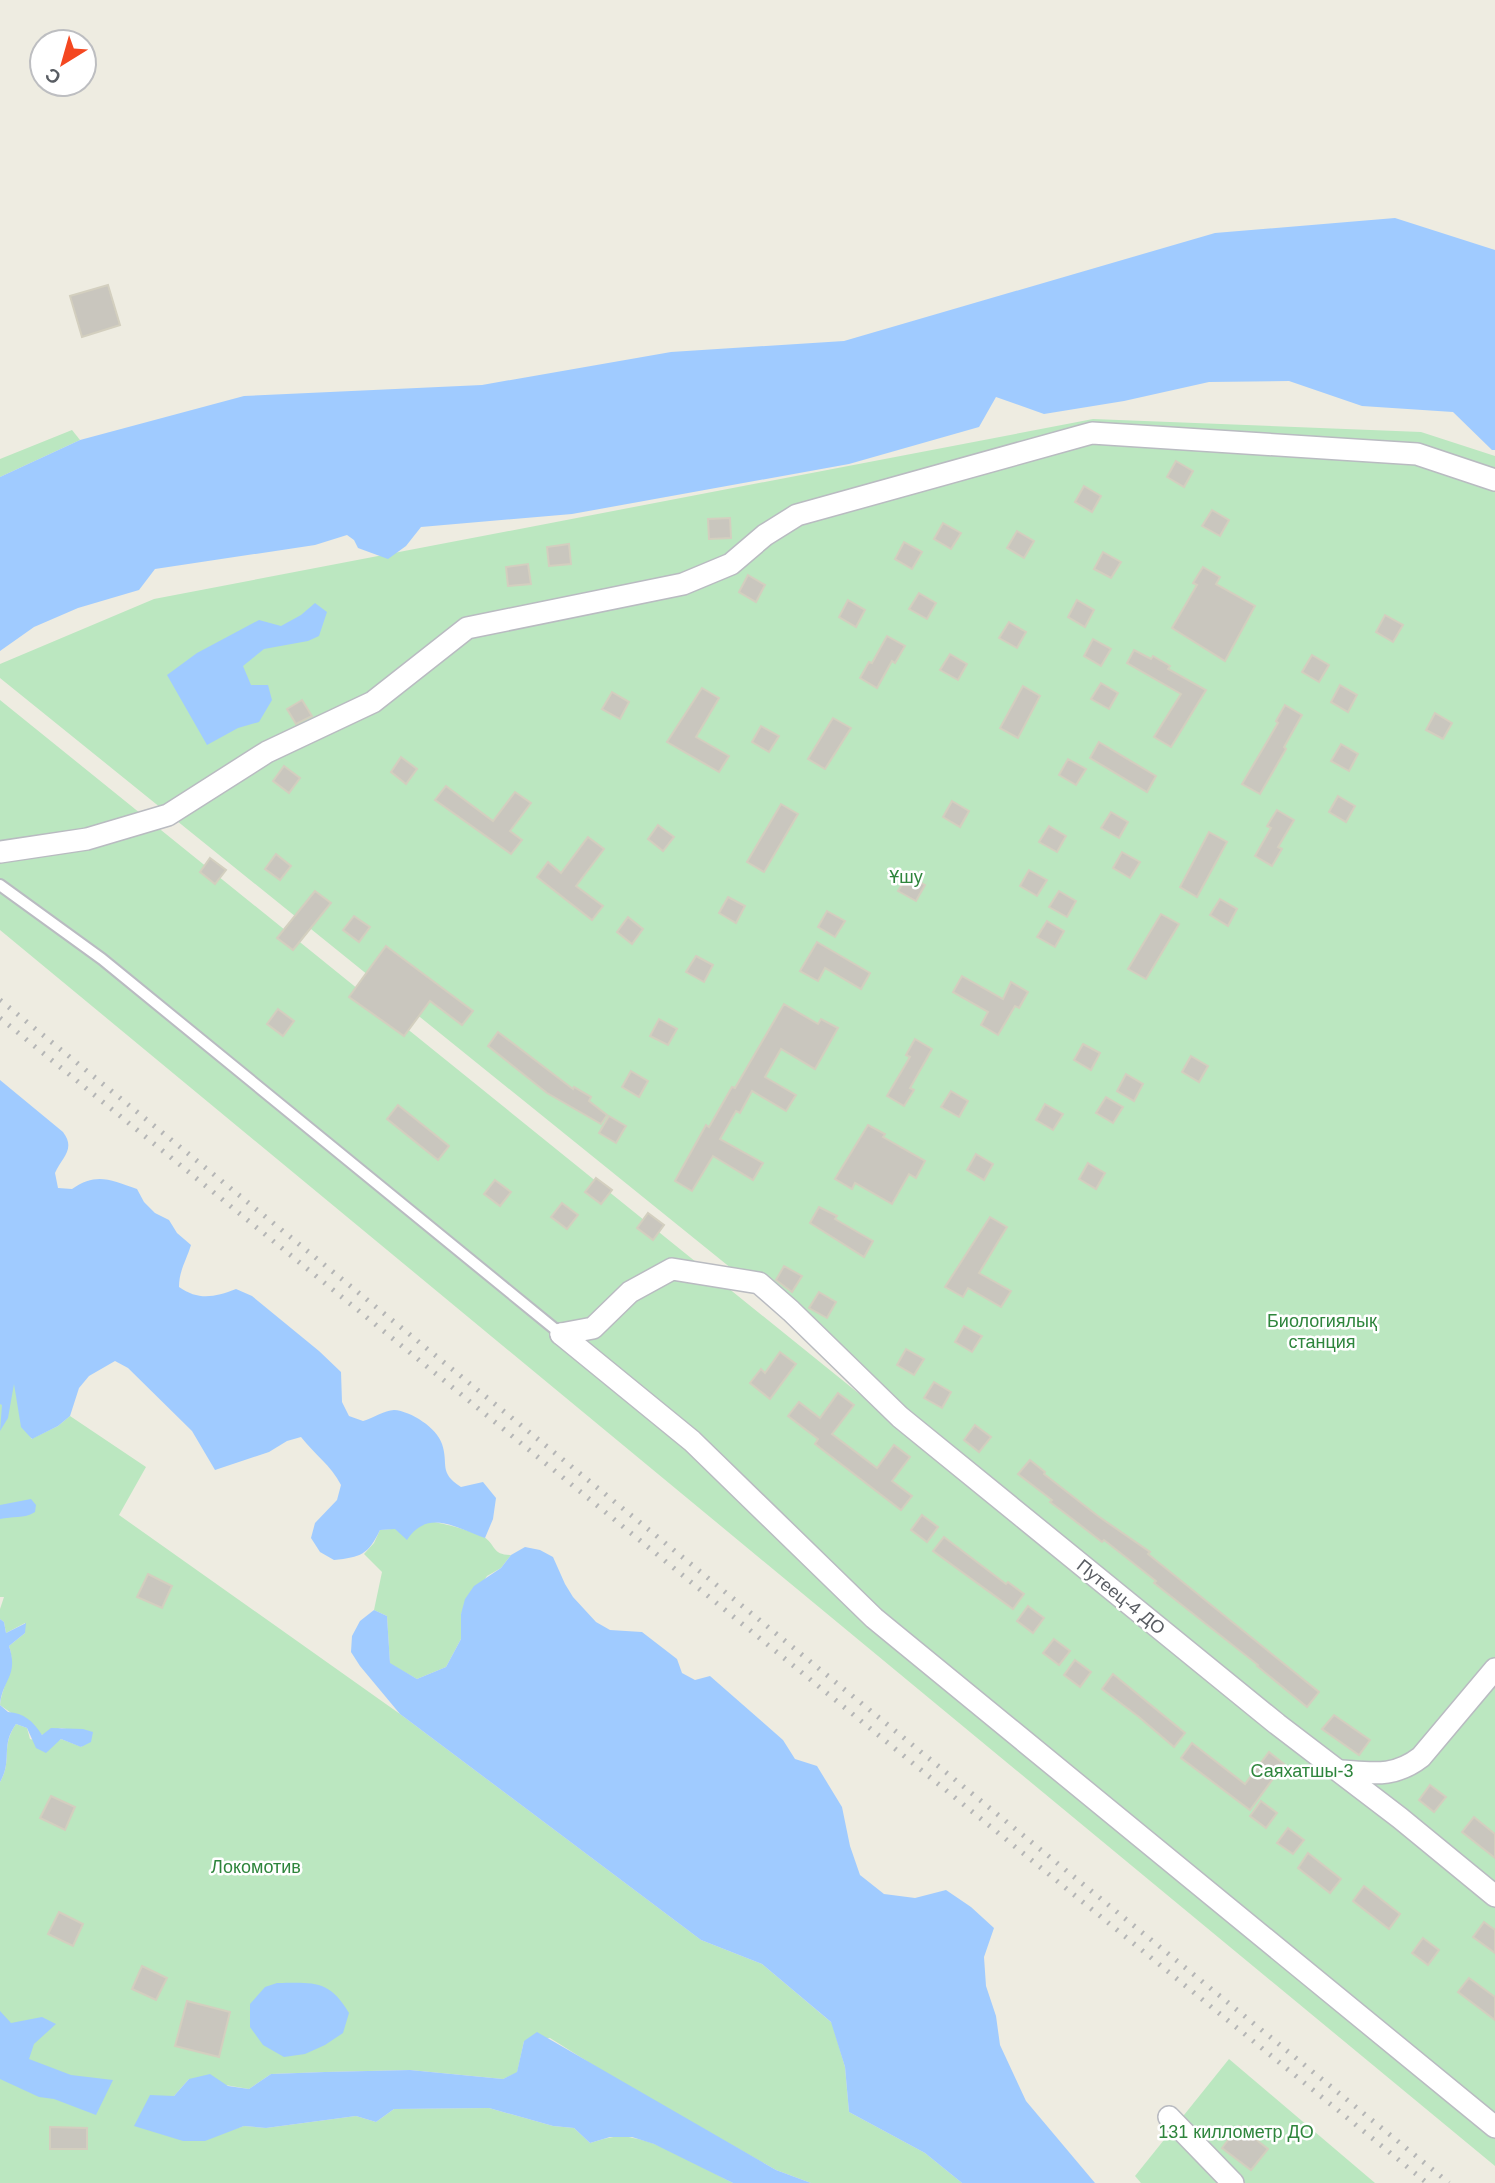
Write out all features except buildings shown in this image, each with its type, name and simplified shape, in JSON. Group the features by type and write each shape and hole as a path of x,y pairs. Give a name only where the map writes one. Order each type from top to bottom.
{"street":[{"path":"0,852 87,839 168,815 267,752 373,702 467,628 684,584 731,564 765,535 797,514 1091,433 1417,454 1495,480"},
{"name":"Путеец-4 ДО","path":"561,1334 593,1328 630,1292 672,1269 759,1283 900,1417 1277,1724 1341,1771 1495,1896"},
{"path":"561,1334 692,1441 881,1624 1495,2127"},
{"path":"1341,1771 1395,1772 1409,1766 1421,1757 1495,1669"},
{"path":"1169,2117 1233,2183"}],"lane":[{"path":"0,885 102,959 561,1334"}],"green space":[{"path":"1093,419 1421,432 1495,456 1495,2166 0,930 0,700 1013,1518 1022,1503 0,678 0,664 154,599"},
{"path":"72,430 80,440 0,477 0,459"},
{"name":"Локомотив","path":"0,1184 31,1439 58,1426 70,1416 146,1467 119,1515 400,1714 701,1940 762,1964 832,2023 845,2067 849,2112 925,2153 962,2183 811,2183 776,2170 617,2080 550,2038 524,2041 517,2073 503,2079 410,2070 271,2074 249,2089 189,2079 174,2096 225,2132 244,2126 266,2128 356,2116 376,2122 394,2109 489,2108 553,2126 574,2128 590,2143 622,2137 646,2141 733,2183 0,2183 0,1782 6,1767 11,1732 16,1724 27,1728 30,1739 53,1745 61,1739 82,1747 83,1729 61,1728 42,1735 0,1705 10,1669 9,1646 25,1633 25,1623 6,1633 4,1622 0,1619 4,1597 0,1597"},
{"path":"429,1521 484,1537 500,1553 511,1555 501,1568 487,1576 461,1614 461,1639 446,1667 417,1679 390,1664 387,1616 374,1610 382,1572 364,1554 374,1543 380,1530 415,1527"},
{"name":"131 киллометр ДО","path":"1229,2059 1375,2183 1141,2183 1135,2176"}],"water":[{"path":"1395,218 1495,250 1495,450 1453,412 1362,406 1289,381 1209,382 1124,401 1044,414 996,397 979,427 849,464 572,514 421,527 406,546 388,559 358,548 354,540 347,535 315,545 155,569 139,590 78,608 34,627 0,651 0,477 80,440 244,396 482,385 671,352 844,341 1215,233"},
{"path":"315,603 327,612 319,636 308,641 264,649 243,666 251,685 268,685 272,700 259,722 238,728 207,745 167,675 197,653 259,620 281,626"},
{"path":"0,1080 67,1138 68,1148 55,1173 58,1188 72,1189 89,1181 104,1179 137,1189 144,1202 155,1213 169,1220 177,1233 191,1245 181,1271 179,1287 200,1296 214,1296 236,1289 252,1296 341,1372 342,1402 349,1416 363,1421 394,1410 408,1413 429,1426 442,1444 449,1477 461,1487 483,1482 496,1498 493,1519 485,1538 443,1523 424,1525 415,1530 407,1540 395,1529 380,1530 372,1545 363,1553 334,1560 320,1552 311,1538 315,1523 337,1500 341,1485 301,1437 287,1441 269,1452 215,1470 192,1431 128,1368 115,1361 89,1376 79,1388 70,1416 58,1426 32,1439 21,1427 14,1384 8,1418 0,1431"},
{"path":"31,1499 36,1505 35,1512 0,1519 0,1505"},
{"path":"525,1547 540,1550 553,1557 573,1597 596,1622 610,1630 642,1632 677,1659 682,1673 695,1680 710,1676 783,1740 795,1759 817,1766 842,1807 850,1846 860,1875 884,1894 915,1898 946,1890 971,1907 994,1928 984,1957 986,1986 996,2016 1000,2045 1026,2101 1095,2183 962,2183 925,2153 849,2112 845,2067 831,2022 762,1964 701,1940 400,1714 351,1652 352,1636 360,1621 374,1610 387,1616 390,1663 417,1679 446,1667 461,1639 461,1614 465,1599 474,1586 501,1568 511,1555"},
{"path":"0,1619 4,1622 6,1633 26,1623 25,1633 9,1646 12,1656 11,1671 0,1705"},
{"path":"0,1705 8,1712 28,1719 42,1735 51,1728 83,1729 93,1732 91,1742 81,1747 61,1739 46,1753 36,1748 27,1728 16,1724 9,1739 6,1767 0,1782"},
{"path":"277,1983 319,1985 334,1994 349,2013 343,2033 305,2054 284,2057 263,2045 250,2027 250,2004 265,1987"},
{"path":"0,2011 11,2023 42,2017 56,2024 34,2044 29,2059 71,2075 113,2080 96,2115 54,2099 39,2097 0,2079"},
{"path":"537,2032 776,2170 811,2183 733,2183 654,2144 632,2137 610,2137 590,2143 574,2128 553,2126 489,2108 394,2109 376,2122 356,2116 266,2128 244,2126 205,2141 183,2141 134,2126 150,2095 174,2096 189,2079 210,2074 228,2086 249,2089 271,2074 410,2070 503,2079 517,2072 524,2041"}],"railway":[{"path":"0,1000 1449,2183"},
{"path":"0,1018 1427,2183"}],"park label":[{"name":"Ұшу","path":"906,877"},
{"name":"Биологиялық станция","path":"1322,1331"},
{"name":"Саяхатшы-3","path":"1302,1771"}]}
